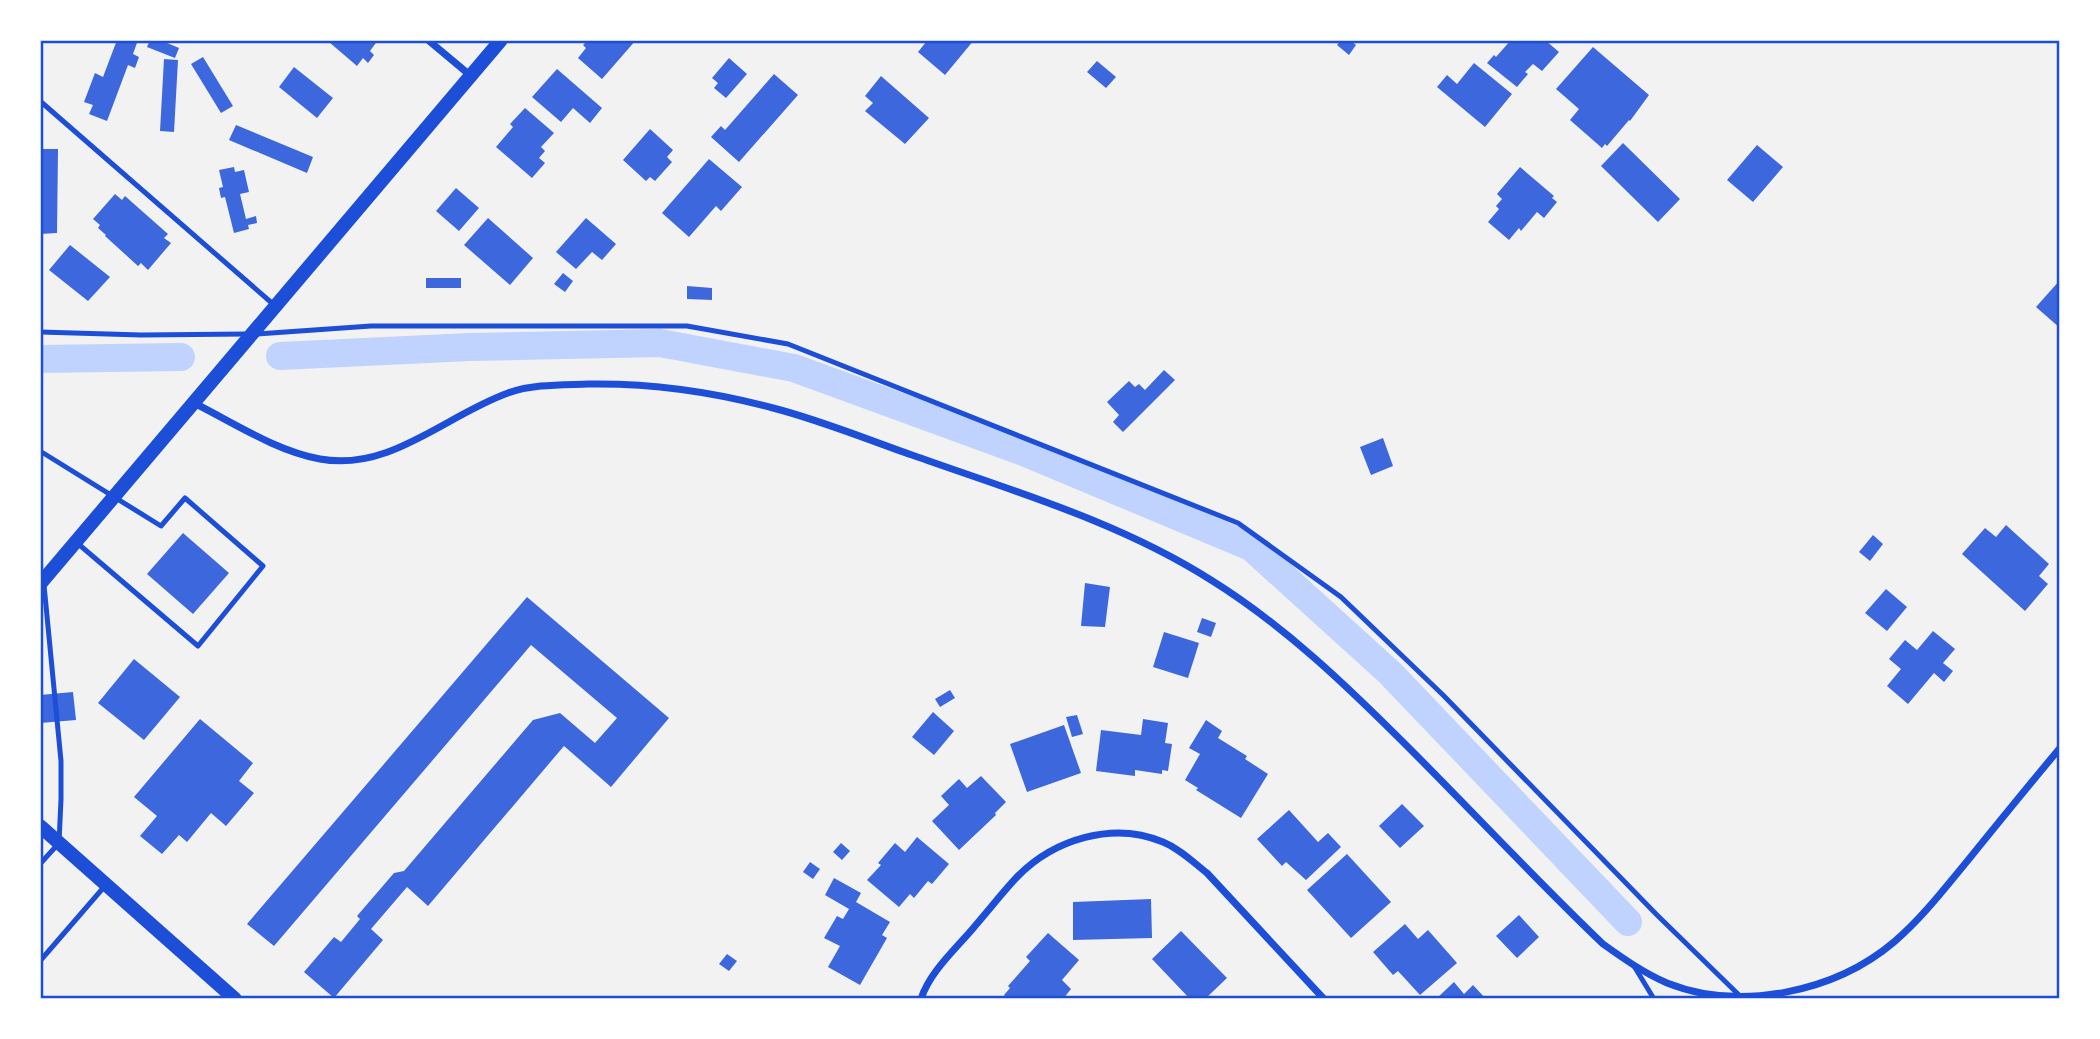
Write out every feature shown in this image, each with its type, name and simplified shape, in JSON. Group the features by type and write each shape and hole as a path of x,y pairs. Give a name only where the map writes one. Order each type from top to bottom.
{"main road":[{"path":"42,582 501,40"},
{"path":"40,826 235,999"}],"street":[{"path":"428,40 471,76"},
{"path":"193,403 297,453 323,460 351,462 401,447 473,408 510,392 589,384 684,391 774,408 1059,508 1160,552 1213,580 1337,677 1603,944 1634,966 1669,983 1708,994 1741,998 1785,992 1856,969 1893,943 1925,912 2060,748"},
{"path":"921,999 934,974 1017,877 1038,859 1060,846 1084,837 1113,832 1140,835 1165,843 1186,856 1207,873 1324,999"}],"lane":[{"path":"40,101 275,306"},
{"path":"40,332 252,334 371,326 687,326 788,344 1237,523 1341,597 1443,695 1741,998"},
{"path":"41,453 161,526 185,498 263,566 198,646 76,542"},
{"path":"40,864 59,843 61,761 42,582"},
{"path":"40,961 106,885"},
{"path":"1634,966 1654,999"}],"building":[{"path":"117,40 138,40 133,54 139,57 135,68 128,65 107,121 89,114 93,105 84,102 95,73 103,77"},
{"path":"150,40 160,40 179,48 175,58 147,47"},
{"path":"378,40 370,51 374,55 368,63 363,58 357,66 329,42"},
{"path":"588,40 636,40 602,79 578,58 586,48 583,45"},
{"path":"924,40 974,40 945,75 918,52 926,42"},
{"path":"1341,40 1350,40 1356,45 1349,55 1337,45"},
{"path":"1511,40 1545,40 1559,52 1542,71 1533,64 1517,87 1487,63"},
{"path":"1593,47 1649,95 1630,121 1602,148 1570,120 1579,109 1556,89"},
{"path":"203,57 233,106 221,113 191,64"},
{"path":"729,58 747,74 726,98 714,88 718,83 712,78"},
{"path":"164,59 178,60 174,132 160,131"},
{"path":"1097,61 1116,77 1106,88 1087,72"},
{"path":"1474,63 1512,94 1485,127 1437,87 1447,75 1457,84"},
{"path":"294,67 333,98 317,118 279,87"},
{"path":"557,69 602,108 590,123 573,108 561,122 532,97"},
{"path":"774,74 798,95 739,162 711,137 721,126 725,130"},
{"path":"881,76 929,118 905,144 865,111 873,103 865,96"},
{"path":"525,108 554,133 541,147 545,151 539,158 545,163 532,178 496,147 513,127 510,124"},
{"path":"236,125 313,157 307,173 229,140"},
{"path":"650,129 673,150 667,157 672,162 655,181 650,177 646,181 623,160"},
{"path":"1623,143 1680,199 1658,222 1601,166"},
{"path":"1757,145 1783,167 1753,202 1727,180"},
{"path":"41,149 58,149 57,233 40,234"},
{"path":"709,159 742,187 721,211 716,206 689,237 662,213"},
{"path":"234,167 235,172 244,170 249,192 240,194 246,219 256,216 257,223 248,225 249,229 234,233 225,197 221,198 219,188 223,187 219,170"},
{"path":"1520,167 1554,196 1552,198 1557,202 1544,218 1537,212 1521,231 1519,228 1509,240 1488,222 1499,209 1496,206 1502,199 1497,194"},
{"path":"456,188 479,208 459,231 436,211"},
{"path":"115,194 122,200 125,196 168,234 164,238 171,243 148,270 141,263 138,266 105,236 98,228 100,225 93,219"},
{"path":"488,218 533,258 510,285 464,245"},
{"path":"586,218 616,244 602,260 592,252 576,269 556,252"},
{"path":"70,245 110,277 88,301 49,270"},
{"path":"563,273 573,281 565,292 554,284"},
{"path":"426,278 461,278 461,288 426,288"},
{"path":"2060,280 2060,328 2036,307"},
{"path":"687,286 712,288 712,300 687,299"},
{"path":"1164,370 1175,380 1123,432 1113,422 1119,415 1107,402 1129,381 1135,387 1139,384 1145,390"},
{"path":"1383,438 1393,466 1371,475 1360,447"},
{"path":"2006,525 2049,564 2039,576 2048,584 2025,611 1962,554 1985,528 1996,537"},
{"path":"183,533 229,573 193,614 147,574"},
{"path":"1873,535 1883,544 1870,561 1859,552"},
{"path":"1085,583 1110,587 1105,627 1081,626"},
{"path":"1886,589 1907,607 1887,631 1865,613"},
{"path":"527,597 669,718 611,787 564,746 428,906 407,887 371,929 383,940 334,998 304,972 334,937 341,942 360,919 357,916 394,873 404,871 533,720 560,713 595,743 617,718 531,645 274,946 247,924"},
{"path":"1202,618 1216,623 1211,637 1197,632"},
{"path":"1933,631 1955,649 1943,663 1953,671 1944,682 1934,673 1908,704 1887,686 1901,669 1889,659 1905,640 1917,650"},
{"path":"1164,632 1199,643 1188,678 1153,667"},
{"path":"134,659 180,697 144,740 98,703"},
{"path":"950,690 955,698 940,707 935,699"},
{"path":"73,692 76,720 40,723 40,695"},
{"path":"933,712 954,731 934,755 912,737"},
{"path":"1077,715 1083,734 1072,737 1066,717"},
{"path":"200,719 253,763 239,781 254,793 226,826 211,813 187,842 179,835 162,854 140,836 157,816 134,797"},
{"path":"1143,719 1168,723 1165,743 1172,744 1168,771 1162,770 1162,774 1135,770 1135,776 1096,771 1101,730 1141,735"},
{"path":"1206,720 1222,731 1218,738 1247,756 1245,759 1268,774 1241,818 1185,780 1200,754 1189,748"},
{"path":"1064,725 1081,773 1027,792 1010,744"},
{"path":"981,776 1006,802 959,850 932,821 949,805 941,796 959,779 967,788"},
{"path":"1402,804 1424,826 1400,848 1379,826"},
{"path":"1289,810 1318,842 1328,833 1341,847 1306,880 1286,862 1282,866 1257,839"},
{"path":"917,837 949,864 932,884 928,881 914,898 910,894 899,907 867,880 881,865 878,863 895,843 905,852"},
{"path":"841,843 850,851 842,860 833,852"},
{"path":"1347,854 1391,902 1351,938 1307,890"},
{"path":"810,862 820,869 813,879 803,872"},
{"path":"834,878 861,893 856,902 890,922 882,935 887,938 860,985 828,967 840,946 824,938 837,916 843,919 849,909 825,895"},
{"path":"1151,899 1152,938 1073,940 1073,902"},
{"path":"1519,915 1539,937 1517,958 1496,936"},
{"path":"1405,924 1418,939 1428,930 1457,963 1420,995 1398,971 1393,975 1373,952"},
{"path":"1181,931 1227,978 1205,999 1190,999 1152,959"},
{"path":"1048,933 1079,960 1062,980 1071,989 1063,999 1008,999 1004,995 1010,988 1008,986 1030,961 1026,957"},
{"path":"727,954 737,961 729,971 719,964"},
{"path":"1454,982 1464,994 1473,985 1486,999 1436,999"}],"waterway":[{"path":"280,356 470,347 660,343 794,368 1021,451 1251,547 1390,673 1628,922"},
{"path":"40,359 181,357"}]}
